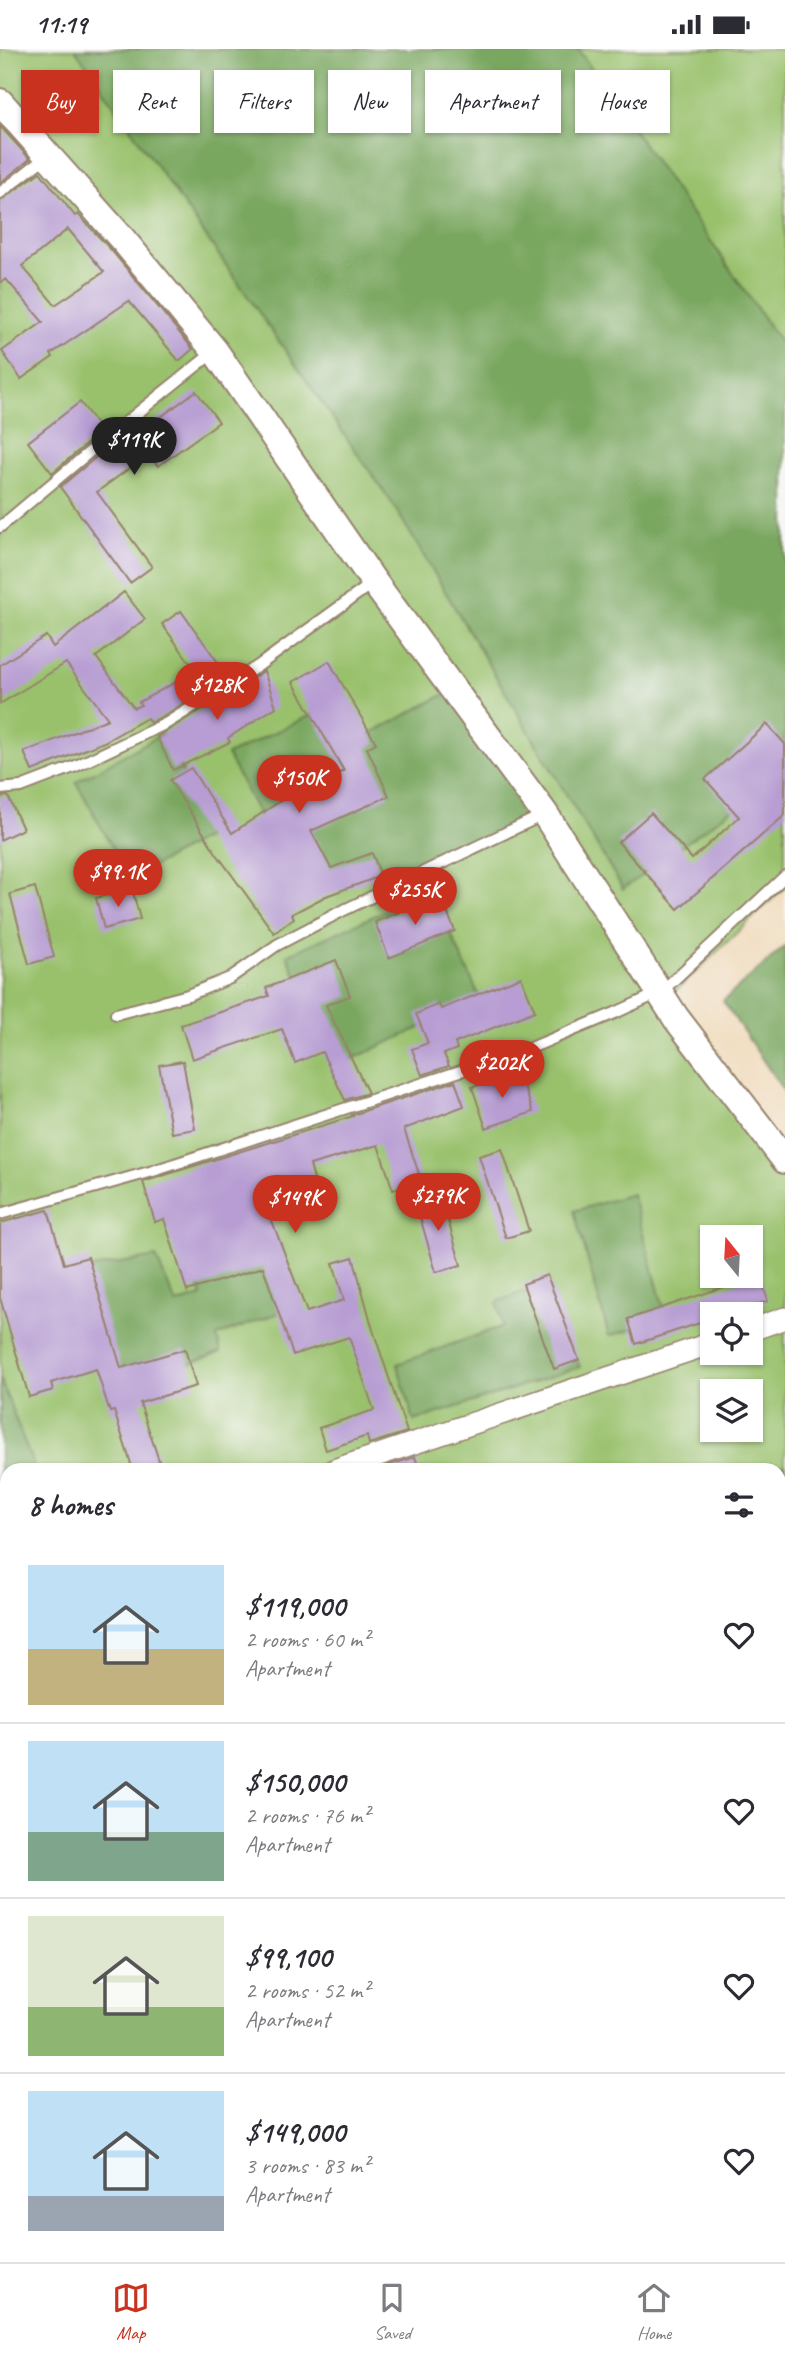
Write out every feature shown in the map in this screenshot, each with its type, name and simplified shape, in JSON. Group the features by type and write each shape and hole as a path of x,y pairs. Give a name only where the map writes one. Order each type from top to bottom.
{"street":[{"path":"0,102 124,241 215,351 374,582 545,814 697,1047 785,1160"},
{"path":"763,1326 785,1318"},
{"path":"355,1463 700,1347"}],"lane":[{"path":"0,193 47,157"},
{"path":"0,527 215,351"},
{"path":"0,789 22,787 76,766 167,723 258,666 374,582"},
{"path":"116,1014 188,995 230,978 277,945 342,911 545,814"},
{"path":"0,1214 153,1171 528,1049 661,992 785,876"}],"green space":[{"path":"0,49 785,49 785,887 668,998 785,1166 785,1463 0,1463"},
{"path":"75,49 578,49 592,70 575,70 575,133 636,133 785,349 785,770 623,889 394,506 134,133 200,133 200,70 113,70 113,103 99,83 99,70 90,70"},
{"path":"453,690 539,814 407,877 365,872 315,873 269,833 227,755 334,704 353,743"},
{"path":"162,734 216,832 130,879 76,782"},
{"path":"431,890 481,1000 337,1066 287,955"},
{"path":"785,946 785,1093 723,1001"},
{"path":"632,1194 667,1320 609,1336 574,1211"},
{"path":"260,1223 295,1307 217,1336 221,1352 118,1390 79,1270 156,1257 176,1304 202,1296 186,1248"},
{"path":"540,1285 580,1367 414,1421 397,1364 503,1326 497,1302"},
{"path":"0,1378 32,1463 0,1463"}],"building":[{"path":"0,126 30,159 0,183"},
{"path":"40,172 75,216 78,214 112,251 193,349 179,361 129,301 51,354 53,357 21,379 2,351 43,322 6,279 0,283 0,201","holes":["68,229 104,272 55,305 22,266"]},
{"path":"196,391 219,422 158,466 149,454 97,492 152,567 130,583 60,487 112,444 116,450"},
{"path":"80,402 102,431 52,473 28,442"},
{"path":"124,592 145,619 96,657 134,708 141,705 139,702 196,671 162,624 181,611 228,676 150,723 147,718 104,742 32,771 24,752 108,719 66,663 0,704 0,665 46,636 53,647"},
{"path":"329,661 376,743 367,748 389,796 311,831 331,868 372,853 381,876 326,896 292,914 294,918 274,933 216,853 170,780 191,768 232,833 303,786 304,789 344,771 293,682"},
{"path":"264,671 276,707 228,738 230,742 173,770 157,737"},
{"path":"767,724 785,744 785,815 678,909 618,842 651,813 692,859 739,817 705,779"},
{"path":"8,796 23,829 0,840 0,797"},
{"path":"35,887 54,957 29,964 10,894"},
{"path":"132,888 140,919 104,929 96,898"},
{"path":"440,895 455,931 389,958 375,922"},
{"path":"336,960 350,996 326,1005 368,1093 345,1100 322,1052 295,1063 282,1029 192,1059 181,1025 269,996 266,988"},
{"path":"521,977 535,1011 455,1043 457,1049 444,1054 449,1066 422,1075 412,1049 428,1043 416,1014 439,1004 441,1009"},
{"path":"183,1061 195,1129 172,1133 159,1065"},
{"path":"519,1072 533,1112 486,1128 472,1087"},
{"path":"455,1081 464,1106 404,1129 421,1180 393,1190 378,1145 310,1165 315,1183 264,1200 307,1312 344,1300 333,1263 353,1257 373,1330 407,1432 369,1444 367,1436 326,1450 319,1428 374,1410 349,1337 293,1355 263,1267 187,1291 164,1219 155,1222 143,1182"},
{"path":"502,1149 529,1231 506,1238 479,1156"},
{"path":"440,1193 461,1265 436,1272 415,1200"},
{"path":"48,1210 64,1264 88,1257 121,1368 185,1349 196,1386 140,1403 160,1463 131,1463 114,1411 110,1412 96,1369 51,1383 53,1390 29,1397 0,1298 0,1223"},
{"path":"547,1275 579,1360 554,1369 523,1284"},
{"path":"763,1285 768,1301 700,1302 700,1323 636,1344 628,1319 721,1288 763,1288"},
{"path":"415,1457 417,1463 396,1463"}]}
